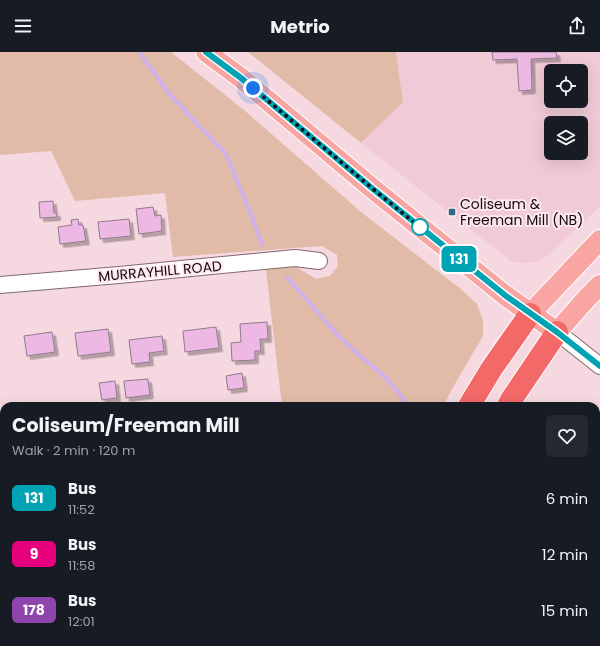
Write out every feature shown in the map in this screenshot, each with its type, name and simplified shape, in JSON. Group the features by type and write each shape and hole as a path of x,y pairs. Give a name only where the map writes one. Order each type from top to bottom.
{"highway":[{"path":"471,402 492,368 530,314"},
{"path":"510,402 557,332"}],"main road":[{"path":"206,52 241,78 373,189 506,296 557,332 600,285"},
{"path":"530,314 600,240"}],"street":[{"name":"MURRAYHILL ROAD","path":"0,285 295,258 319,261"},
{"path":"557,332 600,366"}],"shaded area":[{"path":"0,52 171,52 244,110 361,212 462,290 477,304 483,321 483,336 445,402 282,402 266,270 295,266 316,279 330,276 338,266 337,255 322,246 173,257 165,193 75,201 51,151 0,155"},
{"path":"248,52 396,52 403,102 361,143"},
{"path":"396,52 600,52 600,206 549,255 532,263 512,262 361,143 403,102"}],"building":[{"path":"492,52 556,52 557,58 531,59 532,90 519,91 517,59 493,60"},
{"path":"53,201 54,213 57,213 57,217 40,218 39,202"},
{"path":"153,207 155,216 161,215 162,231 139,234 136,209"},
{"path":"78,219 79,225 83,225 86,241 60,244 58,227 72,225 71,220"},
{"path":"129,219 131,236 100,239 98,222"},
{"path":"267,322 268,339 260,339 261,351 255,351 255,360 232,361 231,343 241,342 240,324"},
{"path":"216,327 219,348 185,352 183,331"},
{"path":"108,329 111,352 78,356 75,333"},
{"path":"52,332 55,352 27,356 24,336"},
{"path":"162,336 164,351 149,353 150,362 132,364 129,340"},
{"path":"242,373 244,388 228,390 226,376"},
{"path":"148,379 150,395 126,398 124,381"},
{"path":"115,381 117,398 102,400 99,383"}],"waterway":[{"path":"139,52 171,96 226,154 262,244"},
{"path":"287,277 341,339 386,378 403,398 404,402"}],"bus line":[{"name":"131","path":"206,52 241,78 373,189 506,296 557,332 600,366"}],"place":[{"name":"Coliseum & Freeman Mill (NB)","path":"452,212"}],"route":[{"path":"253,88 421,228 420,227"}]}
